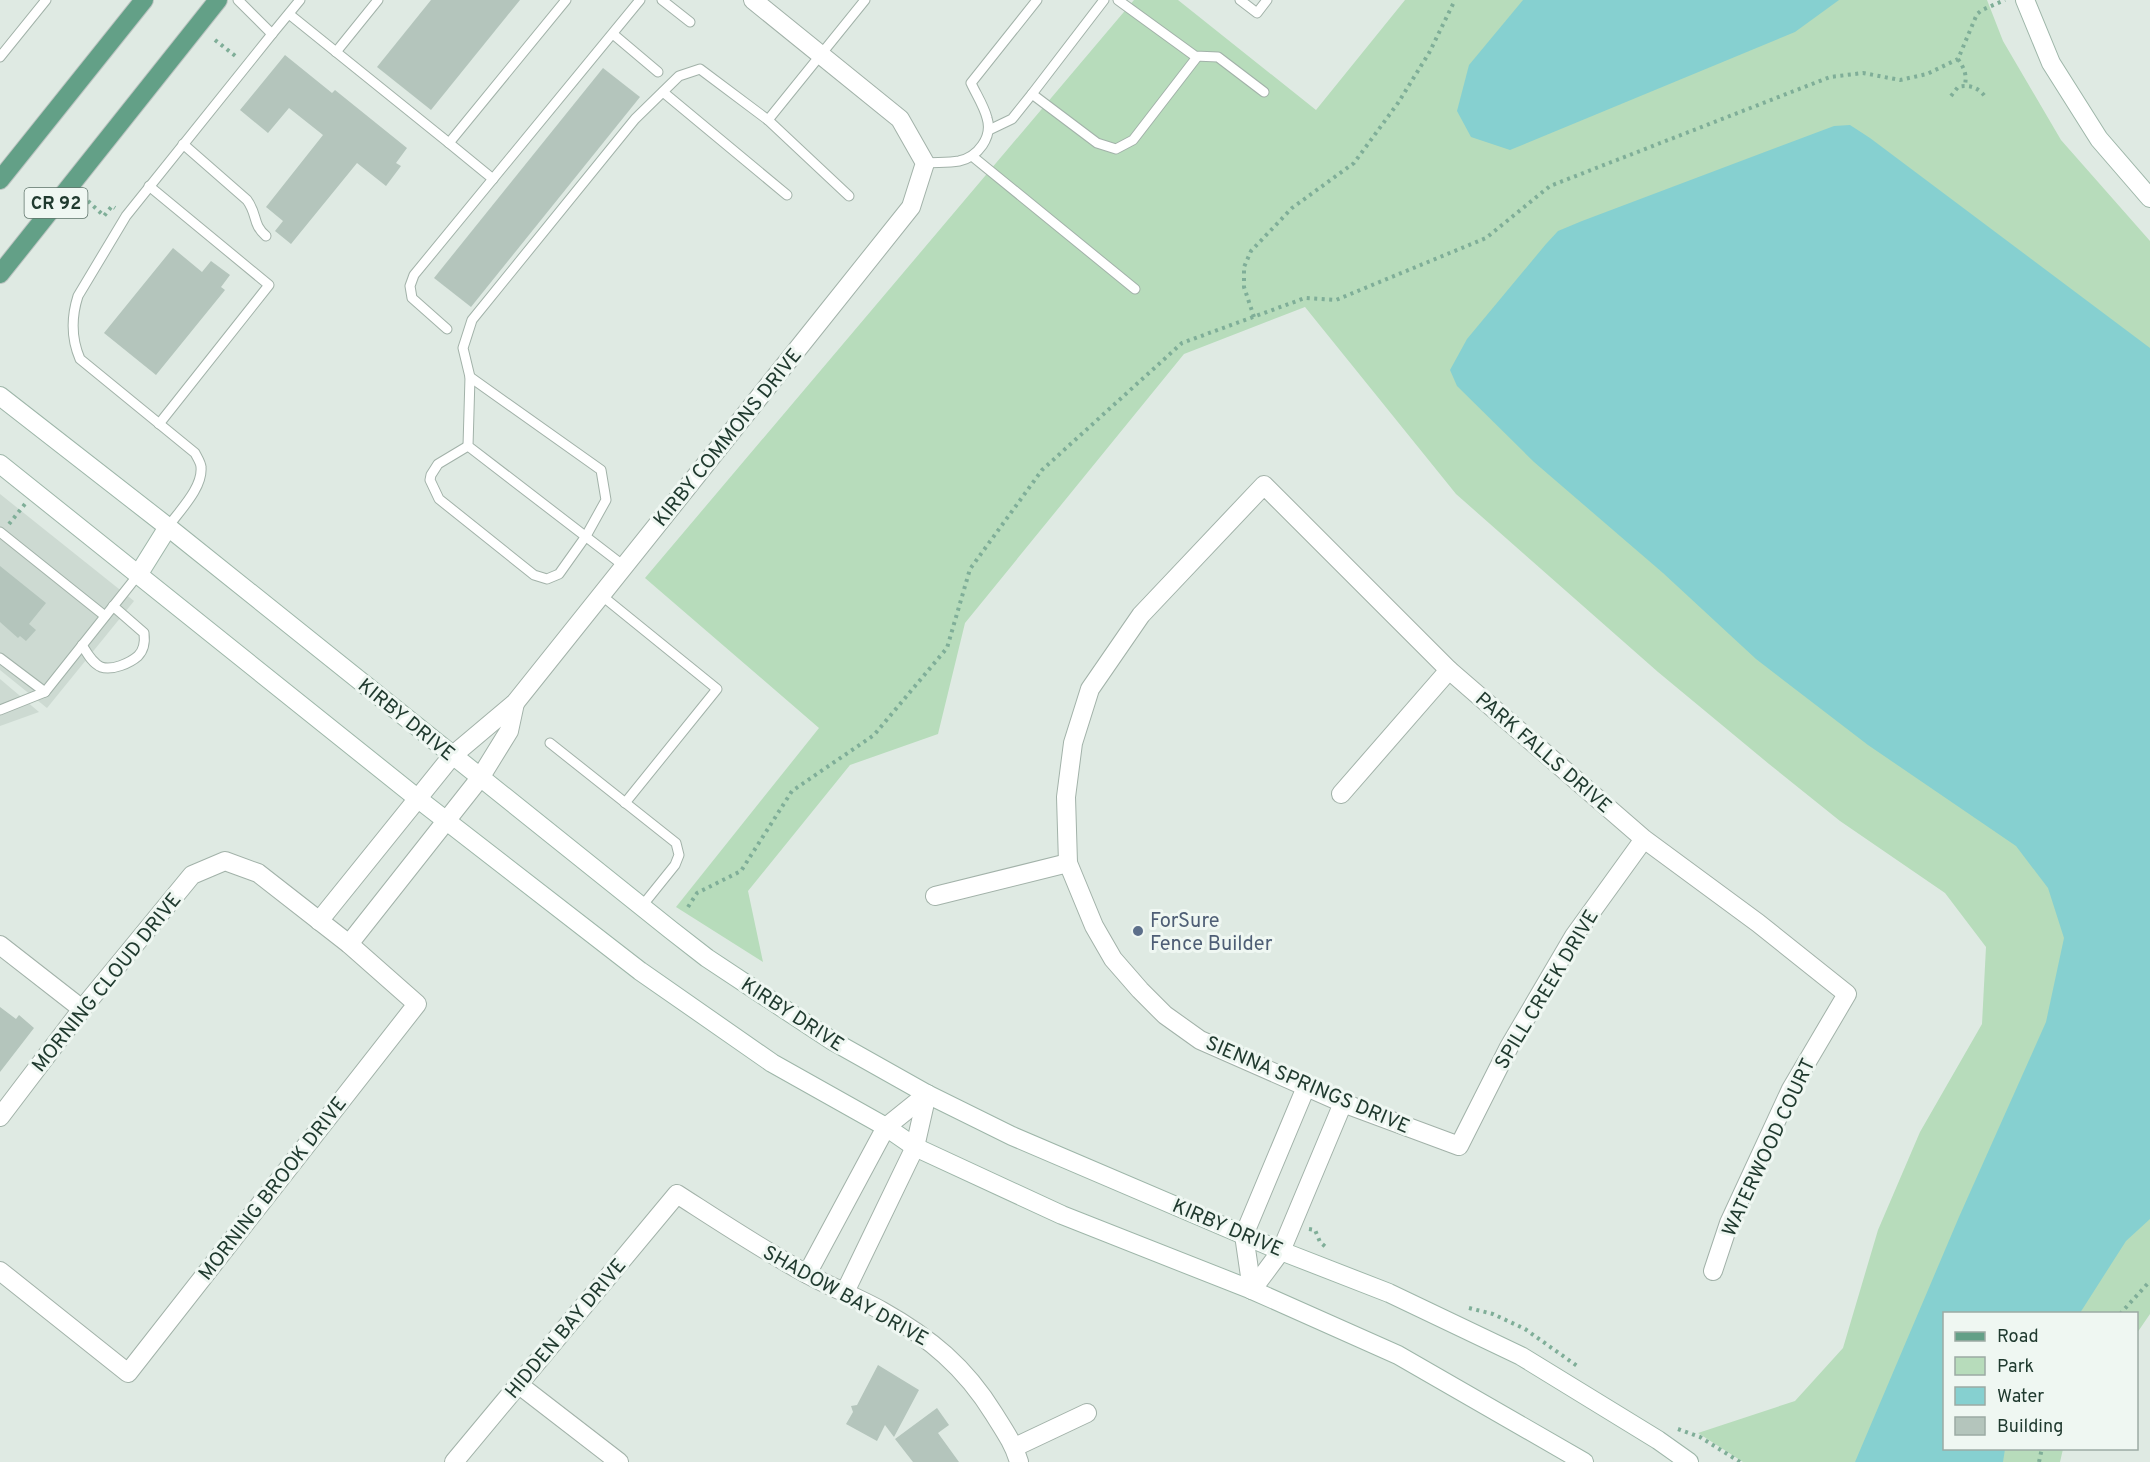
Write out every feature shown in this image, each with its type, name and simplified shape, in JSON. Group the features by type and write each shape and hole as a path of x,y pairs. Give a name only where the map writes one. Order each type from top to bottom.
{"main road":[{"name":"CR 92","path":"0,180 144,0"},
{"name":"CR 92","path":"0,274 218,0"}],"street":[{"path":"753,0 900,119 925,163"},
{"path":"2025,0 2051,63 2099,139 2150,198"},
{"name":"KIRBY COMMONS DRIVE","path":"319,921 452,756 514,703 601,595 911,207 925,163"},
{"name":"KIRBY DRIVE","path":"0,396 168,527 707,958 831,1040 927,1094 1012,1136 1281,1251 1389,1293 1521,1356 1658,1440 1689,1462"},
{"path":"0,464 417,798 659,984 772,1062 886,1126 915,1148 1062,1215 1252,1290 1398,1355 1584,1462"},
{"name":"PARK FALLS DRIVE","path":"1264,485 1449,670 1644,839 1740,909 1847,994"},
{"name":"SIENNA SPRINGS DRIVE","path":"1264,485 1142,615 1090,689 1073,743 1070,765 1066,797 1068,863 1094,926 1113,959 1165,1015 1200,1040 1343,1103 1459,1146"},
{"path":"138,575 168,527"},
{"path":"1341,794 1449,670"},
{"name":"KIRBY COMMONS DRIVE","path":"349,944 480,778 509,731 514,703"},
{"name":"SPILL CREEK DRIVE","path":"1459,1146 1509,1047 1574,936 1644,839"},
{"name":"MORNING CLOUD DRIVE","path":"0,1118 82,1009 192,875 225,861 258,873 319,921"},
{"path":"935,896 1068,863"},
{"path":"319,921 349,944"},
{"name":"MORNING BROOK DRIVE","path":"0,1270 128,1373 417,1004 349,944"},
{"path":"0,945 82,1009"},
{"name":"WATERWOOD COURT","path":"1713,1271 1730,1223 1791,1089 1847,994"},
{"path":"1252,1290 1244,1235 1306,1087"},
{"path":"807,1274 886,1126 927,1094"},
{"path":"845,1292 915,1148 927,1094"},
{"path":"1252,1290 1281,1251 1343,1103"},
{"name":"SHADOW BAY DRIVE","path":"677,1194 761,1248 906,1325 937,1345 983,1395 1017,1454"},
{"name":"HIDDEN BAY DRIVE","path":"454,1462 677,1194"},
{"path":"518,1384 619,1462"},
{"path":"1017,1454 1088,1413"}],"lane":[{"path":"0,57 46,0"},
{"path":"237,0 272,34"},
{"path":"168,527 194,491 199,481 201,467 195,453 80,359 74,345 72,324 78,296 126,216 300,0"},
{"path":"336,52 378,0"},
{"path":"449,143 566,0"},
{"path":"447,329 412,298 410,286 414,275 640,0"},
{"path":"662,0 690,22"},
{"path":"768,120 865,0"},
{"path":"925,163 960,161 972,156 984,145 989,130 987,117 971,83 1037,0"},
{"path":"989,130 1012,119 1104,0"},
{"path":"1118,0 1197,57 1218,57 1264,92"},
{"path":"1240,0 1257,13 1267,0"},
{"path":"289,14 493,179"},
{"path":"613,34 658,72"},
{"path":"1032,94 1097,143 1116,149 1133,140 1197,57"},
{"path":"468,446 470,377 463,348 472,320 635,119 679,76 700,69 768,120 849,196"},
{"path":"663,92 788,195"},
{"path":"183,144 247,200 254,209 257,228 266,236"},
{"path":"972,156 1135,289"},
{"path":"149,186 269,285 159,424"},
{"path":"468,446 438,464 431,475 430,480 440,498 534,575 547,579 559,574 586,536 606,500 601,470 470,377"},
{"path":"468,446 624,566"},
{"path":"1,533 105,616"},
{"path":"0,710 45,692 138,575"},
{"path":"601,595 717,689 625,803"},
{"path":"82,645 91,660 108,668 121,665 138,656 145,643 144,633 113,606"},
{"path":"0,658 45,692"},
{"path":"550,743 676,843 680,855 675,865 642,906"}],"path":[{"path":"1254,317 1244,287 1244,267 1251,251 1292,208 1354,162 1398,103 1429,53 1455,0"},
{"path":"688,907 697,893 741,871 792,791 874,735 947,648 970,569 1042,470 1182,343 1305,298 1336,300 1486,238 1550,186 1830,76 1863,73 1900,80 1928,74 1958,59 1977,14 2005,0"},
{"path":"215,40 246,65"},
{"path":"1958,59 1965,69 1967,77 1965,85"},
{"path":"1951,96 1958,87 1965,85 1978,89 1986,98"},
{"path":"88,201 104,216 112,206 126,216"},
{"path":"1,533 25,503"},
{"path":"2122,1312 2150,1281"}],"shaded area":[{"path":"0,494 134,601 47,708 0,670"},
{"path":"0,679 39,712 0,726"}],"green space":[{"path":"1134,0 1178,0 1316,110 1405,0 1987,0 2003,41 2061,140 2150,241 2150,1314 2138,1332 2138,1312 1943,1312 1943,1450 2063,1450 2060,1462 1743,1462 1698,1433 1795,1401 1843,1348 1878,1230 1920,1132 1982,1024 1986,947 1945,893 1840,821 1769,764 1658,672 1456,494 1305,307 1184,354 965,623 938,734 850,765 748,891 763,962 676,907 819,728 645,578"}],"water":[{"path":"1523,0 1839,0 1795,32 1510,150 1471,137 1457,111 1469,65"},
{"path":"1850,125 1870,138 2150,348 2150,1219 2126,1241 2081,1312 1943,1312 1943,1450 2005,1450 2003,1462 1855,1462 1959,1217 2046,1022 2064,938 2048,888 2016,846 1868,745 1756,659 1663,573 1534,462 1457,386 1450,370 1467,339 1558,231 1834,126"}],"building":[{"path":"431,0 520,0 431,110 377,67"},
{"path":"285,55 332,93 335,90 407,148 396,163 401,166 386,186 357,163 291,244 275,231 283,221 266,207 323,135 289,108 268,133 240,110"},
{"path":"603,68 640,97 471,307 434,278"},
{"path":"173,248 202,272 211,261 230,275 221,287 225,290 156,375 104,333"},
{"path":"0,566 46,603 29,624 36,630 26,641 20,636 18,638 0,622"},
{"path":"0,1007 16,1019 19,1015 34,1028 0,1072"},
{"path":"878,1365 919,1390 894,1437 885,1425 877,1441 846,1424 853,1412 851,1406 857,1405"},
{"path":"937,1408 949,1425 938,1433 959,1462 913,1462 895,1439"}],"place":[{"name":"ForSure Fence Builder","path":"1138,931"}]}
